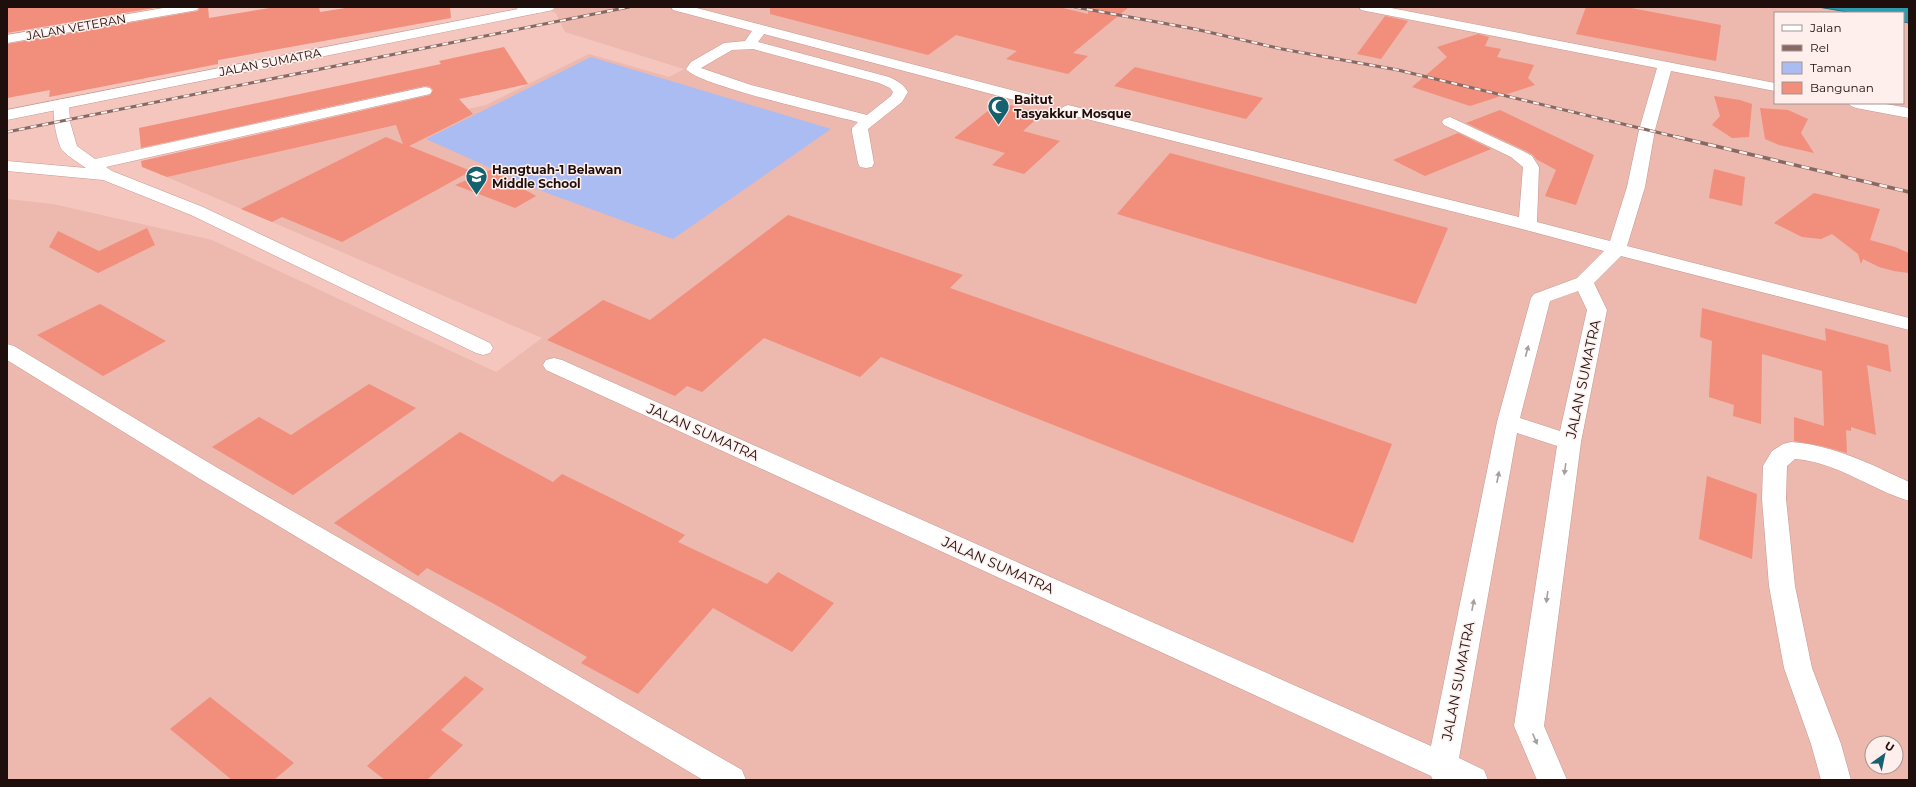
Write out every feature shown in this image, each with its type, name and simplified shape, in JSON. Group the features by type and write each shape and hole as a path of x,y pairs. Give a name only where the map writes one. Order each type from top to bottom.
{"main road":[{"name":"JALAN VETERAN","path":"7,39 192,7"},
{"name":"JALAN SUMATRA","path":"7,115 528,8 548,7"},
{"path":"678,7 1029,99"},
{"path":"1366,7 1774,87"},
{"path":"753,45 751,42 760,29"},
{"path":"866,163 865,150 860,136 860,128 868,120 898,99 901,92 895,85 884,80 753,45 729,46 696,65 693,69 700,74 732,84 868,120"},
{"path":"1584,282 1617,249 1636,187 1647,130 1665,66"},
{"path":"895,85 917,70"},
{"path":"7,166 99,170 425,91"},
{"path":"61,104 62,122 69,148 99,170 197,211 483,348"},
{"path":"1861,104 1909,113"},
{"path":"1068,110 1528,225 1909,324"},
{"path":"1450,122 1517,154 1526,160 1531,167 1528,225"},
{"name":"JALAN SUMATRA","path":"1445,773 1508,422 1541,298 1584,282 1597,310 1569,442 1530,726 1552,780"},
{"path":"7,351 215,477 731,780"},
{"name":"JALAN SUMATRA","path":"554,365 1445,773 1473,780"},
{"path":"1508,422 1569,442"},
{"path":"1836,780 1826,744 1798,668 1782,586 1774,499 1776,466 1780,457 1791,450 1814,452 1851,465 1909,492"}],"shaded area":[{"path":"540,7 1818,7 1847,12 1774,12 1774,104 1904,104 1904,22 1909,23 1909,780 7,780 7,199 53,204 212,240 496,372 542,338 167,177 486,105 589,54 669,77 684,69 565,32 556,13"},
{"path":"1818,7 1909,7 1909,23 1904,22 1904,12 1847,12"}],"green space":[{"path":"591,57 831,129 673,239 547,193 426,139"}],"building":[{"path":"7,7 160,7 7,33"},
{"path":"200,7 208,7 209,18 276,7 319,7 320,12 352,7 450,7 451,18 218,60 218,64 49,97 50,90 7,98 7,44 198,11"},
{"path":"770,7 1059,7 1088,14 1088,7 1129,7 1073,53 1088,56 1068,74 1006,59 1017,51 956,35 928,55 770,14"},
{"path":"1586,7 1626,7 1721,25 1716,61 1576,34"},
{"path":"1385,16 1408,21 1381,59 1357,54"},
{"path":"1478,34 1489,37 1485,46 1501,49 1497,57 1534,65 1528,78 1535,85 1470,106 1412,87 1447,57 1437,47"},
{"path":"504,47 528,84 459,99 473,114 409,146 471,171 342,242 282,217 272,222 241,209 386,137 403,144 396,125 167,177 142,167 141,161 430,95 433,90 430,87 425,86 141,148 139,128 441,64 439,61"},
{"path":"1135,67 1263,98 1246,119 1114,86"},
{"path":"1714,96 1740,100 1752,104 1749,137 1732,138 1712,125 1720,116"},
{"path":"1010,105 1042,114 1023,131 1060,141 1024,174 992,165 1005,153 954,138 994,106 1006,109"},
{"path":"1760,108 1788,110 1808,119 1801,133 1814,153 1779,145 1765,139"},
{"path":"1500,110 1594,155 1576,205 1545,196 1556,170 1536,159 1533,155 1524,150 1466,123"},
{"path":"1458,133 1491,149 1425,176 1393,160"},
{"path":"1170,153 1448,228 1416,304 1117,214"},
{"path":"1714,169 1745,177 1742,206 1709,198"},
{"path":"490,170 536,196 515,208 455,185"},
{"path":"1814,193 1880,209 1870,240 1895,247 1909,253 1909,273 1879,267 1863,259 1861,264 1858,254 1832,234 1821,239 1802,237 1774,223"},
{"path":"788,215 963,275 950,288 1392,444 1353,543 881,357 860,377 764,338 702,392 687,386 675,396 547,340 603,300 650,320"},
{"path":"147,228 155,245 98,273 49,247 58,231 99,251"},
{"path":"100,304 166,341 103,376 37,335"},
{"path":"1702,308 1826,341 1825,328 1888,345 1891,372 1867,365 1876,435 1851,427 1851,431 1846,430 1847,453 1822,446 1794,441 1794,417 1824,426 1822,371 1762,354 1761,424 1733,416 1734,405 1709,397 1712,341 1700,337"},
{"path":"369,384 416,408 293,495 212,447 259,417 291,435"},
{"path":"460,432 553,482 562,474 611,498 685,535 678,542 767,584 778,572 834,603 792,652 713,608 638,694 581,663 587,657 496,605 427,568 418,576 334,523"},
{"path":"1707,476 1757,494 1752,559 1699,539"},
{"path":"465,676 484,689 441,730 463,745 427,780 385,780 367,766"},
{"path":"210,697 294,763 274,780 232,780 170,729"}],"railway":[{"path":"7,132 629,7"},
{"path":"1075,7 1195,29 1282,49 1398,70 1681,138"},
{"path":"1677,137 1909,192"}],"place":[{"name":"Baitut Tasyakkur Mosque","path":"999,126"},
{"name":"Hangtuah-1 Belawan Middle School","path":"477,196"}]}
